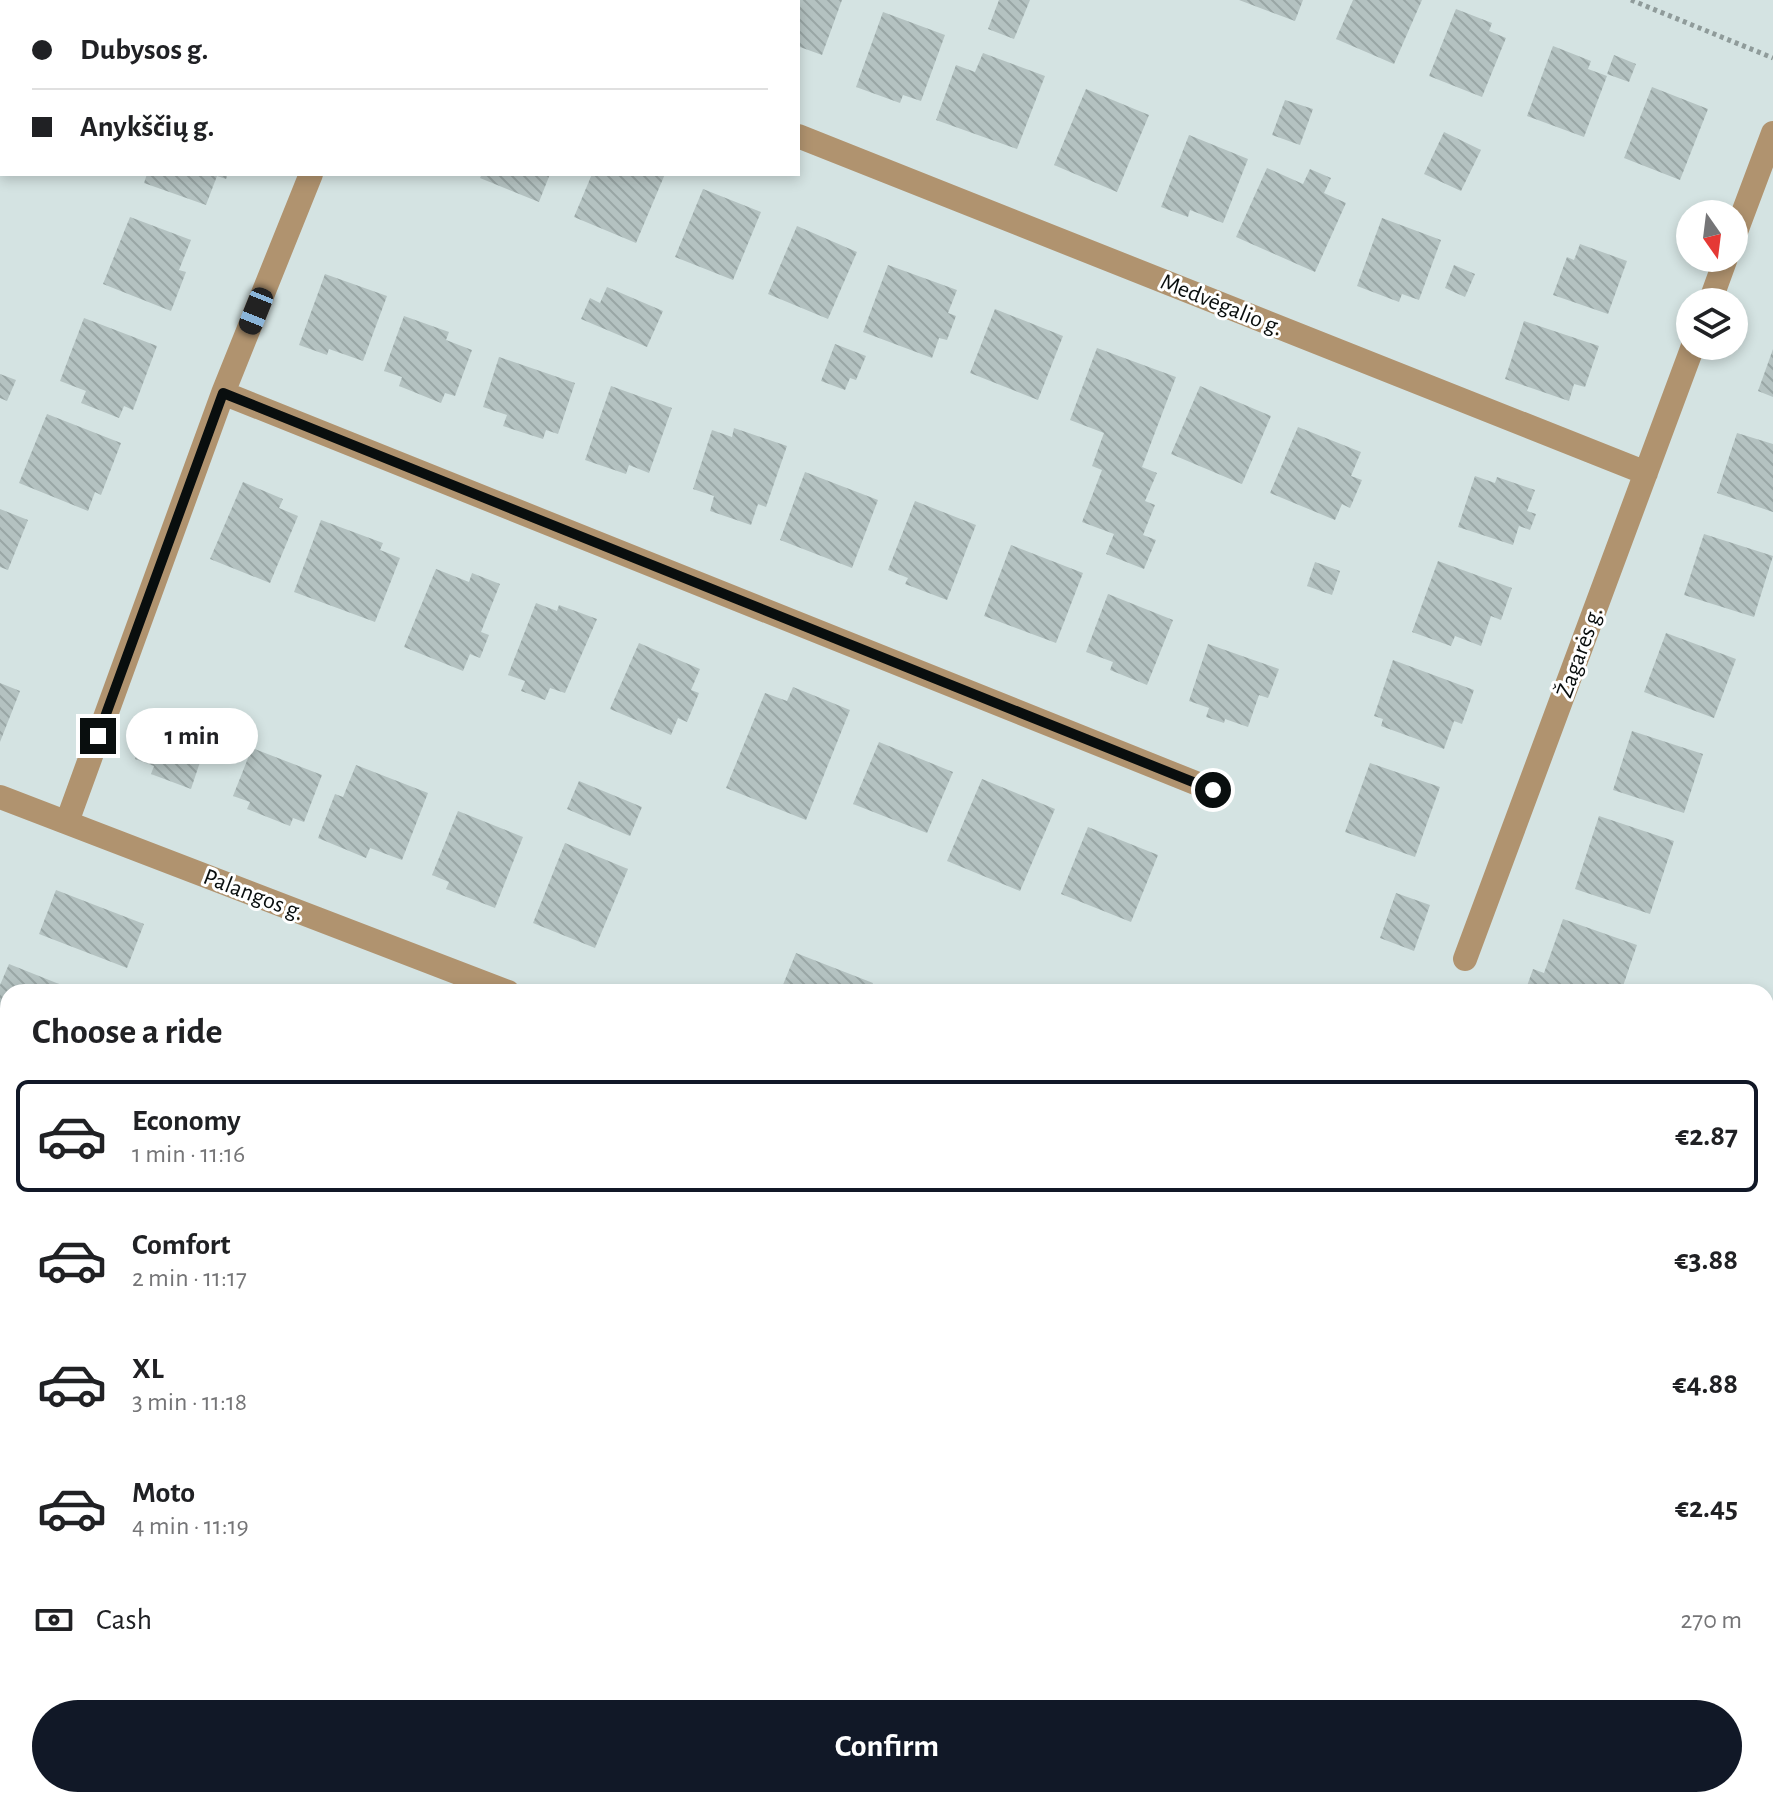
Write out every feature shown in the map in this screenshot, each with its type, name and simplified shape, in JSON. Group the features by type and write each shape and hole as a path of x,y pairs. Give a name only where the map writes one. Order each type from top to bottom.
{"street":[{"path":"1748,200 1773,133"},
{"name":"Medvėgalio g.","path":"800,137 1646,473"},
{"path":"67,822 223,393 310,176"},
{"name":"Žagarės g.","path":"1465,959 1688,360"},
{"path":"223,393 1213,790"},
{"name":"Palangos g.","path":"0,797 487,984"}],"path":[{"path":"1631,0 1773,58"}],"building":[{"path":"800,0 842,0 822,55 800,47"},
{"path":"999,0 1030,0 1014,39 988,29"},
{"path":"1239,0 1303,0 1295,21"},
{"path":"1353,0 1422,0 1394,64 1336,39"},
{"path":"1456,9 1492,23 1489,31 1506,38 1482,97 1429,76"},
{"path":"883,12 945,35 921,101 903,95 900,103 856,87"},
{"path":"1553,46 1591,61 1588,69 1607,76 1584,137 1527,116"},
{"path":"983,53 1045,76 1017,149 936,120 956,65 975,72"},
{"path":"1614,55 1636,64 1629,82 1607,74"},
{"path":"1652,87 1708,109 1680,180 1624,158"},
{"path":"1086,89 1149,115 1117,192 1054,165"},
{"path":"1285,100 1313,109 1300,145 1272,135"},
{"path":"1444,132 1481,150 1461,191 1424,174"},
{"path":"1189,135 1248,159 1223,223 1190,210 1188,217 1161,207"},
{"path":"1267,168 1303,184 1310,169 1331,178 1324,193 1346,203 1315,272 1236,237"},
{"path":"146,176 217,176 206,205 144,183"},
{"path":"481,176 549,176 539,202"},
{"path":"591,176 664,176 636,243 574,217"},
{"path":"703,189 761,212 733,280 675,257"},
{"path":"130,217 191,240 179,270 186,272 171,311 103,284"},
{"path":"1382,218 1441,240 1419,300 1402,294 1399,302 1357,286"},
{"path":"797,226 857,252 828,319 768,294"},
{"path":"1580,244 1627,261 1608,314 1553,295 1567,257 1574,260"},
{"path":"888,265 957,290 948,313 956,316 947,340 939,338 932,358 863,332"},
{"path":"1454,265 1475,274 1465,297 1445,288"},
{"path":"325,274 387,296 363,361 329,349 327,355 299,345"},
{"path":"607,287 663,311 647,347 581,319 590,298 600,303"},
{"path":"995,309 1063,336 1038,400 970,373"},
{"path":"404,316 449,332 446,340 472,350 455,396 445,393 441,403 399,386 402,377 384,371"},
{"path":"84,318 157,346 133,410 124,406 119,418 81,403 86,391 60,381"},
{"path":"1524,321 1599,346 1585,387 1574,384 1569,401 1505,379"},
{"path":"835,344 866,356 856,380 850,378 845,390 821,381"},
{"path":"1097,348 1176,377 1142,467 1157,473 1145,501 1155,505 1143,535 1156,540 1144,569 1106,554 1114,534 1082,522 1102,470 1092,466 1104,433 1070,420"},
{"path":"1773,349 1773,397 1758,391"},
{"path":"499,357 575,383 558,434 546,430 543,439 503,426 507,415 483,407"},
{"path":"0,374 16,380 7,401 0,398"},
{"path":"611,386 672,408 649,473 629,465 626,474 585,460"},
{"path":"1200,386 1271,416 1242,484 1171,454"},
{"path":"47,414 121,443 101,495 95,492 88,511 19,483"},
{"path":"1298,427 1361,452 1351,476 1362,480 1350,508 1342,504 1335,520 1270,493"},
{"path":"734,428 787,446 766,507 758,504 751,525 710,511 714,496 693,489 712,430 732,437"},
{"path":"1737,433 1773,444 1773,512 1717,493"},
{"path":"805,472 878,500 852,568 780,540"},
{"path":"1475,476 1495,483 1497,477 1535,490 1527,511 1536,514 1530,530 1519,526 1513,545 1458,527"},
{"path":"243,482 283,499 279,508 298,516 270,583 210,559"},
{"path":"915,501 976,525 947,600 905,584 908,578 888,570"},
{"path":"0,509 28,520 8,570 0,567"},
{"path":"321,520 383,543 380,550 400,558 375,622 294,592"},
{"path":"1704,534 1773,556 1754,617 1684,595"},
{"path":"1011,545 1083,573 1056,643 984,616"},
{"path":"1438,561 1512,588 1501,620 1491,616 1481,646 1455,636 1451,646 1412,632"},
{"path":"1315,562 1340,571 1332,595 1307,586"},
{"path":"436,569 469,582 472,573 500,584 481,632 489,635 480,658 470,654 463,671 404,647"},
{"path":"1108,594 1173,620 1147,685 1110,670 1113,662 1086,652"},
{"path":"536,603 557,611 559,605 597,619 565,693 550,688 545,700 521,691 525,681 508,675"},
{"path":"1666,633 1736,659 1714,718 1644,692"},
{"path":"639,643 700,669 691,690 699,693 687,722 678,718 671,735 610,709"},
{"path":"1208,644 1279,669 1268,698 1259,695 1248,727 1225,719 1224,723 1206,717 1209,708 1189,701"},
{"path":"1393,660 1474,690 1462,724 1454,721 1444,749 1381,726 1383,719 1374,716"},
{"path":"0,683 20,691 0,742"},
{"path":"793,687 850,710 806,820 726,788 765,693 787,701"},
{"path":"152,712 219,736 210,762 201,759 191,789 151,774 154,766 135,759"},
{"path":"1632,731 1703,754 1684,813 1613,790"},
{"path":"879,742 953,772 927,833 853,804"},
{"path":"252,748 322,775 304,822 293,818 290,826 247,809 250,802 233,796"},
{"path":"1370,763 1440,787 1415,857 1345,832"},
{"path":"356,765 428,793 402,860 370,848 366,858 318,838 335,794 343,797"},
{"path":"982,779 1055,809 1020,891 947,861"},
{"path":"579,781 642,807 630,836 567,809"},
{"path":"458,811 523,837 495,908 446,889 449,882 432,875"},
{"path":"1599,816 1674,841 1650,914 1575,889"},
{"path":"1088,827 1158,855 1131,922 1061,894"},
{"path":"565,843 628,869 595,948 533,923"},
{"path":"56,890 144,924 127,968 39,934"},
{"path":"1396,893 1430,905 1414,951 1380,938"},
{"path":"1563,919 1637,945 1624,984 1528,984 1533,969 1544,973"},
{"path":"796,953 873,983 873,984 783,984"},
{"path":"9,964 59,984 0,984"}],"route":[{"path":"98,736 223,393 1213,790"}]}
